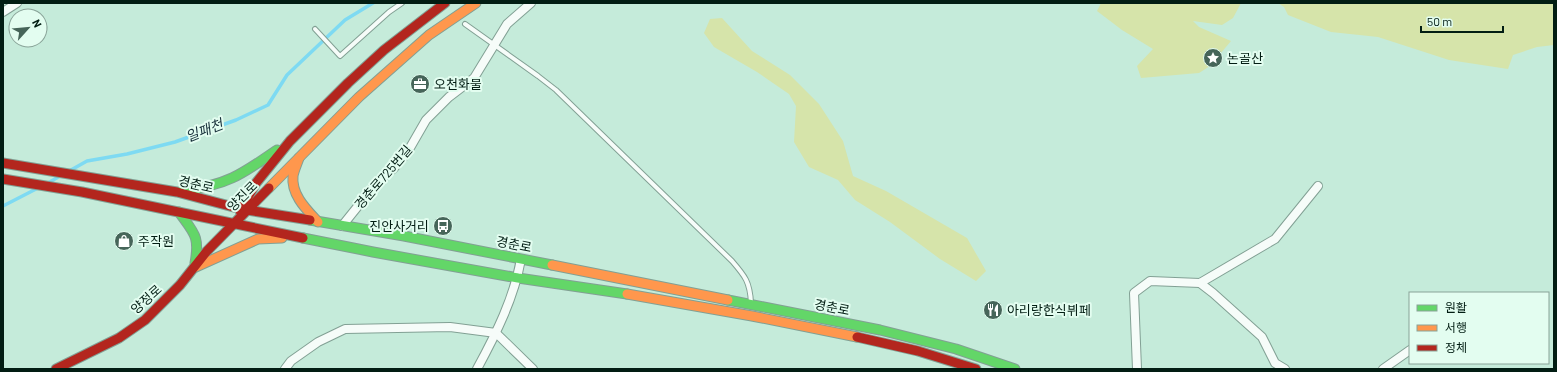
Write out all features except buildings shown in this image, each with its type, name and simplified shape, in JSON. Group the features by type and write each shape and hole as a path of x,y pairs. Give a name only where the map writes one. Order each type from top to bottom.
{"main road":[{"name":"양진로","path":"234,223 244,209 256,183 290,141 348,83 384,50 444,3"},
{"name":"양진로","path":"244,209 359,97 423,40 476,3"},
{"path":"177,192 204,188 227,182 250,169 290,141"},
{"path":"300,156 293,176 294,191 304,206 318,222"},
{"name":"경춘로","path":"3,163 73,176 177,192 244,209 404,236 880,330 956,349 1015,369"},
{"name":"경춘로","path":"3,179 82,192 295,237 518,278 622,293 752,316 918,351 976,369"},
{"path":"178,212 195,235 198,248 194,268"},
{"name":"양정로","path":"56,369 119,338 145,320 180,285 234,223"},
{"path":"194,268 258,239 295,237"}],"street":[{"path":"3,12 17,3"},
{"name":"경춘로725번길","path":"342,226 379,180 394,168 407,153 426,120 450,97 474,78 507,24 531,3"},
{"path":"1138,369 1134,292 1150,281 1200,283 1275,239 1318,186"},
{"path":"477,369 496,333 518,278 521,259"},
{"path":"1200,283 1262,337 1275,364 1285,369"},
{"path":"285,369 292,360 318,342 345,329 450,327 496,333 533,369"},
{"path":"1383,369 1409,351"}],"lane":[{"path":"315,29 340,56 389,12 402,3"},
{"path":"465,24 495,44 556,90 732,261 747,280 751,290 751,304"}],"green space":[{"path":"1101,3 1241,3 1233,18 1222,25 1193,21 1199,27 1231,41 1210,66 1199,73 1141,78 1137,66 1153,49 1122,30 1097,11"},
{"path":"1278,3 1554,3 1554,45 1537,47 1513,55 1508,69 1449,60 1378,37 1331,32 1288,15 1284,7"},
{"path":"722,18 752,51 790,75 819,104 843,141 853,176 886,191 967,238 986,271 976,281 940,259 890,222 855,200 838,180 809,167 794,142 796,106 789,94 757,72 714,47 704,33 710,19"}],"waterway":[{"name":"일패천","path":"71,170 87,161 127,154 175,142 236,120 268,105 287,75 345,20 373,3"},
{"name":"일패천","path":"48,183 60,176"},
{"name":"일패천","path":"3,206 38,188"}],"traffic: fast":[{"path":"182,191 211,186 233,178 277,150"},
{"path":"179,212 192,230 196,241 197,247 195,263"},
{"path":"310,220 404,236 552,265"},
{"path":"303,238 518,278 627,294"},
{"path":"728,300 880,330 956,349 1015,369"}],"traffic: slow":[{"path":"269,188 359,97 429,35 476,3"},
{"path":"299,158 293,176 295,190 301,202 318,222"},
{"path":"196,267 258,239 282,238"},
{"path":"552,265 728,300"},
{"path":"627,294 752,316 857,337"}],"traffic: jam":[{"path":"240,211 256,183 290,141 348,83 384,50 445,3"},
{"path":"3,163 177,192 241,209 310,220"},
{"path":"3,179 82,192 303,238"},
{"path":"56,369 119,338 145,320 180,285 207,251 269,188"},
{"path":"857,337 918,351 976,369"}],"place":[{"name":"논골산","path":"1213,58"},
{"name":"오천화물","path":"420,84"},
{"name":"진안사거리","path":"443,226"},
{"name":"주작원","path":"124,241"},
{"name":"아리랑한식뷔페","path":"993,310"}]}
